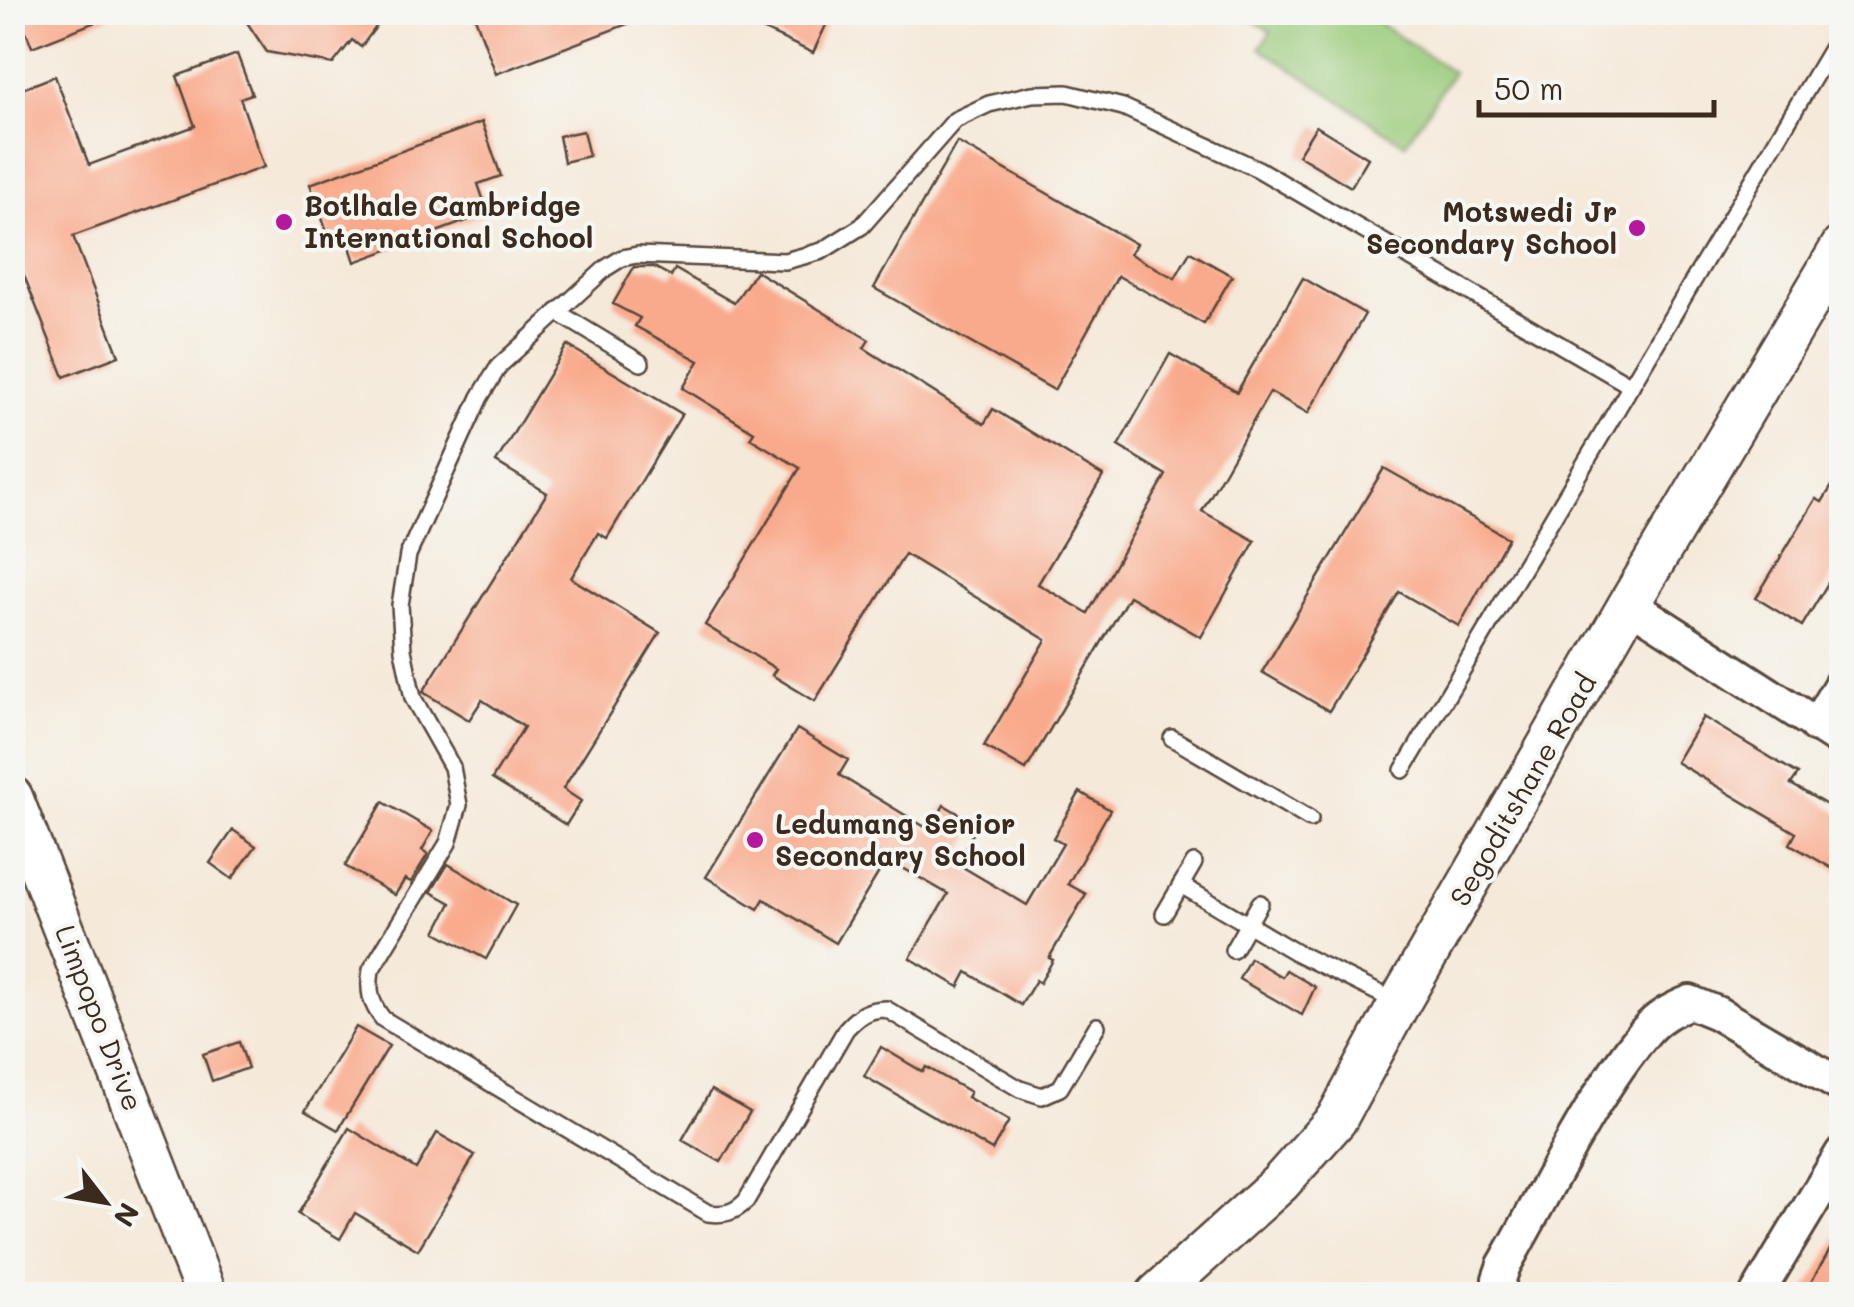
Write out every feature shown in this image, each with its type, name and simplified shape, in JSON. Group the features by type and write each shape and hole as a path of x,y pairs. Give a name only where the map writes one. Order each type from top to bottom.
{"street":[{"name":"Segoditshane Road","path":"1157,1294 1280,1183 1316,1146 1350,1097 1630,604 1842,246"},
{"path":"1630,604 1829,733 1842,682"},
{"name":"Limpopo Drive","path":"12,797 206,1294"},
{"path":"1500,1294 1499,1279 1504,1265 1600,1097 1646,1030 1670,1010 1690,1002 1717,1013 1842,1086"},
{"path":"1758,1294 1842,1153"}],"lane":[{"path":"1403,770 1842,30"},
{"path":"1097,1026 1060,1088 1042,1096 1020,1089 886,1010 872,1009 858,1016 846,1029 746,1201 730,1213 719,1215 708,1213 383,1019 373,1007 368,988 371,970 448,843 459,804 452,767 413,698 406,666 400,605 408,555 480,397 499,366 606,268 622,258 637,255 785,260 822,250 862,226 954,120 989,104 1032,94 1067,94 1123,107 1258,169 1630,386"},
{"path":"557,312 642,364"},
{"path":"1172,738 1310,819"},
{"path":"1164,914 1194,863"},
{"path":"1181,885 1296,952 1400,1004"},
{"path":"1233,950 1260,903"}],"green space":[{"path":"1242,13 1363,13 1453,72 1405,144 1260,48 1271,32"}],"building":[{"path":"18,12 116,12 116,14 32,47"},
{"path":"240,12 387,12 361,47 352,40 333,64 267,52"},
{"path":"473,12 651,12 651,15 496,74"},
{"path":"726,12 832,12 813,53"},
{"path":"237,54 252,94 240,98 264,167 73,236 119,356 64,377 12,245 12,93 55,76 89,165 195,126 177,76"},
{"path":"482,122 501,176 478,184 488,213 355,262 345,232 329,238 310,184"},
{"path":"1316,126 1368,158 1351,187 1298,155"},
{"path":"583,131 589,156 564,162 559,136"},
{"path":"957,142 1136,244 1130,254 1175,278 1190,252 1232,276 1204,324 1118,276 1054,390 874,288"},
{"path":"634,267 654,267 671,276 675,269 734,303 756,271 869,340 864,348 984,424 993,409 1103,476 1038,584 1088,613 1166,475 1118,446 1170,354 1237,392 1303,278 1365,314 1308,413 1270,392 1202,511 1255,541 1201,637 1129,596 1026,770 984,746 1046,640 905,554 815,701 772,675 776,669 705,625 800,468 750,438 754,432 683,388 699,361 635,326 640,318 613,304"},
{"path":"567,345 682,414 607,538 598,533 571,578 660,633 563,789 581,801 566,825 492,779 524,727 482,700 469,720 423,692 547,493 496,462"},
{"path":"1384,468 1508,538 1459,626 1399,592 1329,711 1262,672"},
{"path":"1842,470 1842,560 1802,626 1756,598 1816,499 1822,502"},
{"path":"1703,717 1798,774 1791,784 1842,814 1842,874 1790,844 1796,833 1676,762"},
{"path":"797,729 848,760 839,775 930,830 944,805 978,825 956,863 1027,905 1063,844 1053,838 1080,792 1110,810 1068,884 1086,894 1049,958 1053,960 1040,983 1036,980 1021,1005 967,972 959,987 910,958 948,894 887,859 836,943 764,899 758,909 706,877"},
{"path":"383,802 433,831 422,850 428,854 411,882 405,879 395,895 345,866"},
{"path":"233,830 256,846 232,879 210,863"},
{"path":"448,864 516,905 486,959 436,932 451,903 431,892"},
{"path":"1250,958 1282,977 1286,970 1315,987 1302,1015 1239,979"},
{"path":"356,1027 389,1046 338,1130 305,1111"},
{"path":"239,1042 248,1068 212,1081 203,1054"},
{"path":"881,1047 923,1072 926,1067 970,1092 967,1097 1009,1121 992,1150 864,1076"},
{"path":"711,1090 750,1112 721,1162 682,1140"},
{"path":"349,1128 416,1169 437,1133 475,1155 418,1250 355,1213 340,1239 298,1214"},
{"path":"1842,1229 1842,1294 1804,1294"}],"place":[{"name":"Botlhale Cambridge International School","path":"284,222"},
{"name":"Motswedi Jr Secondary School","path":"1637,228"},
{"name":"Ledumang Senior Secondary School","path":"755,840"}]}
